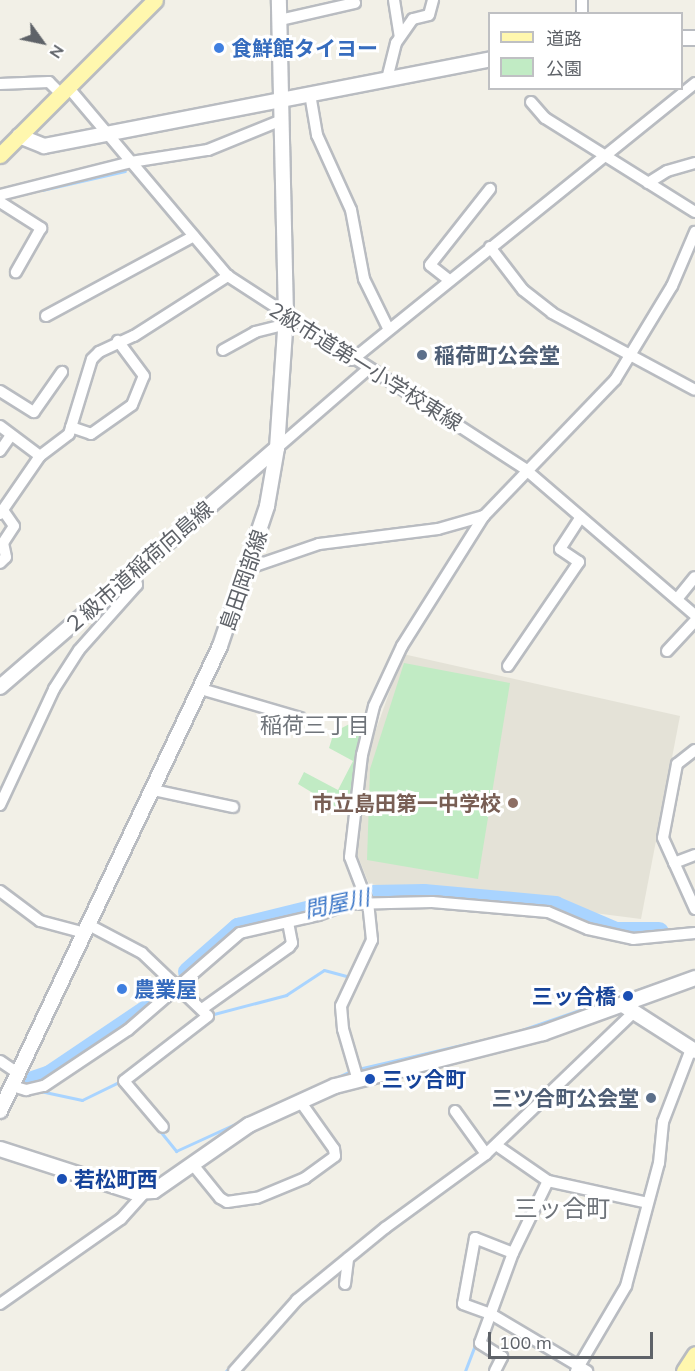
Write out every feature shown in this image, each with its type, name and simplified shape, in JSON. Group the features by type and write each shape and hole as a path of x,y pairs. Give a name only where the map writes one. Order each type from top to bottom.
{"main road":[{"path":"0,155 155,0"},
{"path":"684,1371 695,1354"}],"street":[{"name":"島田岡部線","path":"0,1111 201,689 249,568 267,506 277,448 286,320 279,0"},
{"path":"394,0 400,37"},
{"path":"387,78 400,37 413,19 429,15 433,0"},
{"path":"280,20 355,3"},
{"path":"20,136 44,146 488,59"},
{"path":"0,84 49,82 65,91"},
{"path":"352,360 388,328 695,83"},
{"name":"2級市道第一小学校東線","path":"65,91 108,135 228,276 286,320 525,469 695,615"},
{"path":"310,94 317,135 351,210 364,279 388,328"},
{"path":"531,102 545,118 695,212"},
{"path":"0,195 131,162 208,150 282,120"},
{"path":"648,183 667,171 695,163"},
{"path":"449,280 430,265 490,189"},
{"path":"0,202 40,228 16,272"},
{"path":"357,1077 343,1029 341,1006 354,974 370,952 368,904 350,857 362,755 374,706 402,646 484,516 525,469 609,389 672,286 695,232"},
{"path":"46,316 194,236"},
{"path":"490,247 509,274 538,302 629,357 695,390"},
{"path":"0,562 6,557 3,543 14,526 2,512 40,456 69,434 92,359 118,341 134,336 228,276"},
{"path":"223,350 255,332 286,320"},
{"path":"71,428 91,434 132,405 144,376 118,341"},
{"path":"277,448 367,370"},
{"path":"0,391 34,412 62,372"},
{"path":"0,426 40,456"},
{"path":"0,451 11,435"},
{"name":"２級市道稲荷向島線","path":"0,687 277,448"},
{"path":"249,568 319,544 438,529 484,516"},
{"path":"508,666 579,562 560,549 582,518"},
{"path":"0,805 54,688 79,650 137,585 134,570"},
{"path":"677,599 695,577"},
{"path":"667,651 695,621"},
{"path":"201,689 300,718"},
{"path":"695,750 677,764 663,838 695,909"},
{"path":"153,790 233,807"},
{"path":"674,863 695,855"},
{"path":"0,891 40,921 87,929 142,952 208,1016 124,1081 163,1127"},
{"path":"0,1061 26,1090 44,1086 150,1015 240,933 288,922 348,904 432,902 548,912 588,929 633,939 695,933"},
{"path":"202,1010 289,947 292,943 288,922"},
{"path":"0,1149 145,1192 163,1188 249,1125 357,1077 495,1047 629,1009 692,984"},
{"path":"513,1252 475,1238 463,1304 491,1314 580,1369 626,1286 659,1164 663,1122 693,1050 629,1009"},
{"path":"234,1371 297,1300 496,1145 629,1009"},
{"path":"194,1166 227,1202 257,1198 305,1178 335,1156 334,1149 300,1101"},
{"path":"455,1112 486,1154"},
{"path":"496,1145 548,1181 648,1203"},
{"path":"495,1371 502,1357 480,1344 513,1252 548,1181"},
{"path":"0,1304 121,1219 145,1192"},
{"path":"345,1284 348,1258"}],"shaded area":[{"name":"市立島田第一中学校","path":"403,654 680,716 641,919 369,884 357,854 368,752"}],"green space":[{"path":"404,663 510,683 478,879 367,860 370,769"},
{"path":"365,716 369,717 349,815 298,784 304,772 338,790 353,761 329,748 334,732"}],"waterway":[{"path":"42,190 125,171"},
{"name":"問屋川","path":"188,972 238,928 372,895 424,894 555,906 616,932 659,932"},
{"path":"210,1015 286,995 324,970 347,976"},
{"path":"358,1069 513,1033 695,970"},
{"name":"問屋川","path":"27,1083 50,1075 148,1009"},
{"path":"167,1041 195,1020"},
{"path":"160,1131 176,1151 351,1071"},
{"path":"40,1091 82,1100 121,1081"},
{"path":"226,1371 300,1290 370,1234"},
{"path":"465,1371 474,1348"}],"place":[{"name":"食鮮館タイヨー","path":"219,48"},
{"name":"稲荷町公会堂","path":"422,355"},
{"name":"市立島田第一中学校","path":"513,803"},
{"name":"農業屋","path":"122,989"},
{"name":"三ッ合橋","path":"628,996"},
{"name":"三ッ合町","path":"370,1079"},
{"name":"三ツ合町公会堂","path":"651,1098"},
{"name":"若松町西","path":"62,1179"}],"district":[{"name":"稲荷三丁目","path":"315,726"},
{"name":"三ッ合町","path":"562,1209"}]}
